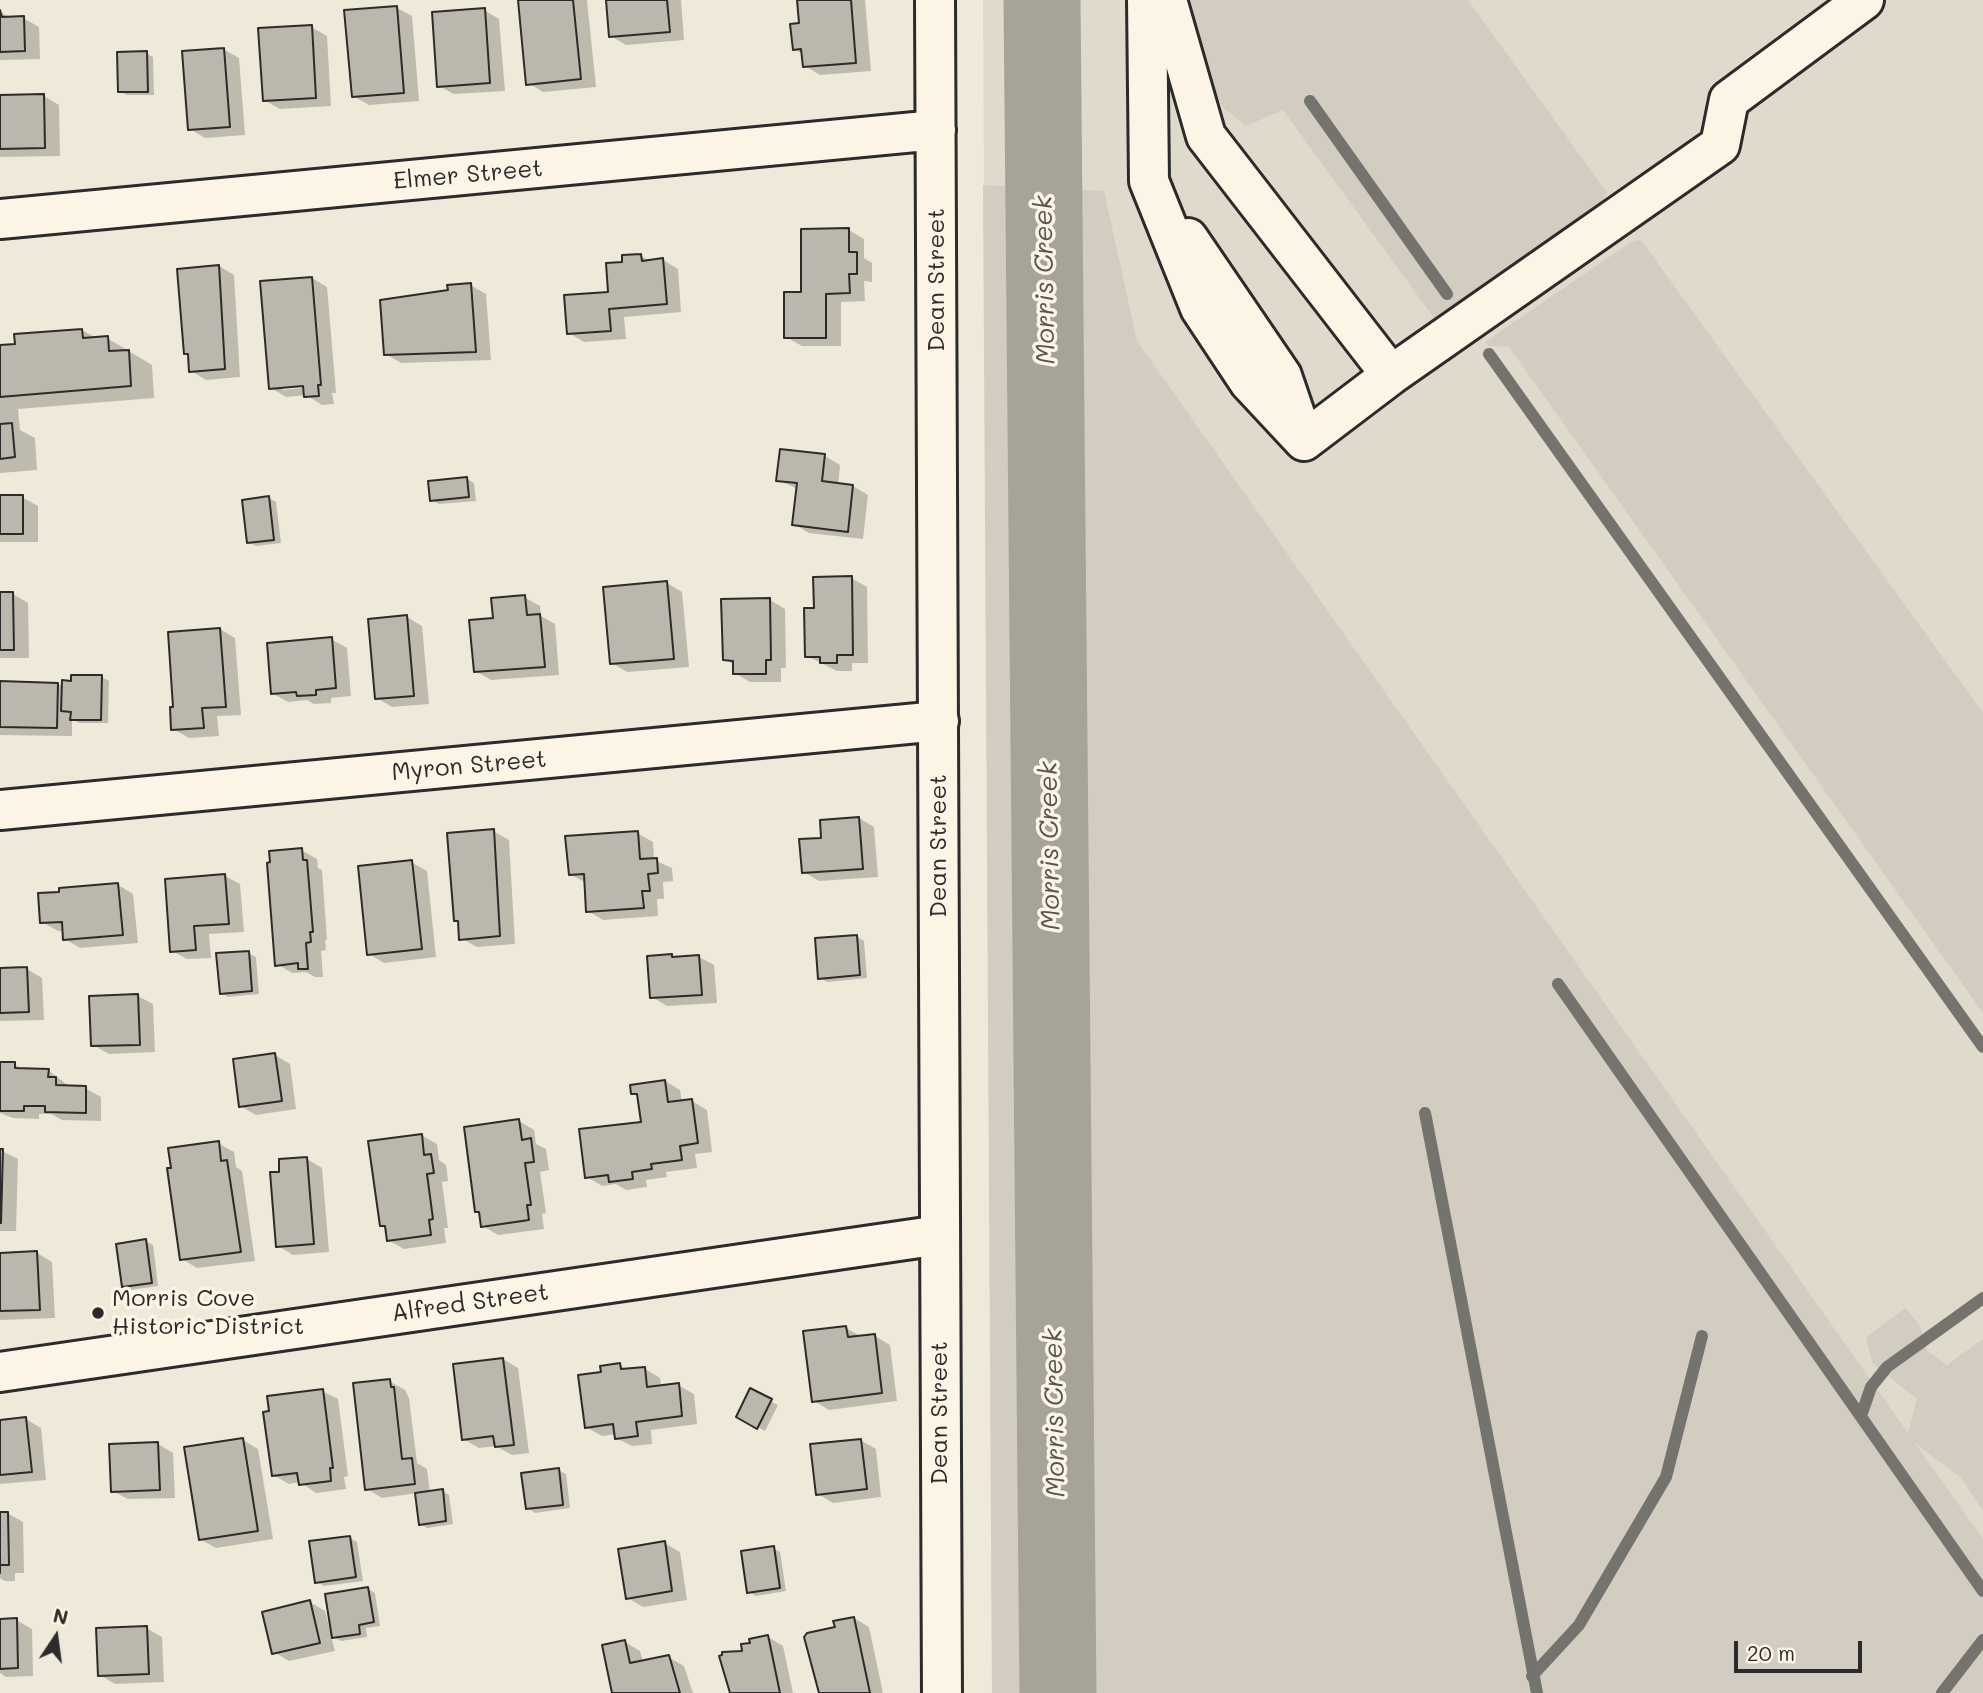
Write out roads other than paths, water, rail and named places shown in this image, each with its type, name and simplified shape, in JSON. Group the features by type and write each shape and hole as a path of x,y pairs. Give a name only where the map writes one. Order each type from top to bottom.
{"street":[{"name":"Dean Street","path":"935,0 942,1693"},
{"path":"1147,0 1149,181 1282,376 1304,442 1391,375 1720,145 1729,100 1864,0"},
{"path":"1167,0 1206,136 1267,253 1320,326 1351,356 1391,375"},
{"name":"Elmer Street","path":"0,219 936,130"},
{"name":"Myron Street","path":"0,810 939,721"},
{"name":"Alfred Street","path":"0,1372 940,1235"}],"waterway":[{"name":"Morris Creek","path":"1042,0 1058,1693"},
{"path":"1310,101 1447,294"},
{"path":"1489,354 1983,1047"},
{"path":"1558,984 1983,1591"},
{"path":"1425,1113 1537,1693"},
{"path":"1861,1416 1871,1387 1887,1367 1983,1298"},
{"path":"1532,1676 1579,1625 1666,1477 1702,1336"},
{"path":"1942,1693 1983,1640"}],"place":[{"name":"Morris Cove Historic District","path":"98,1313"}]}
